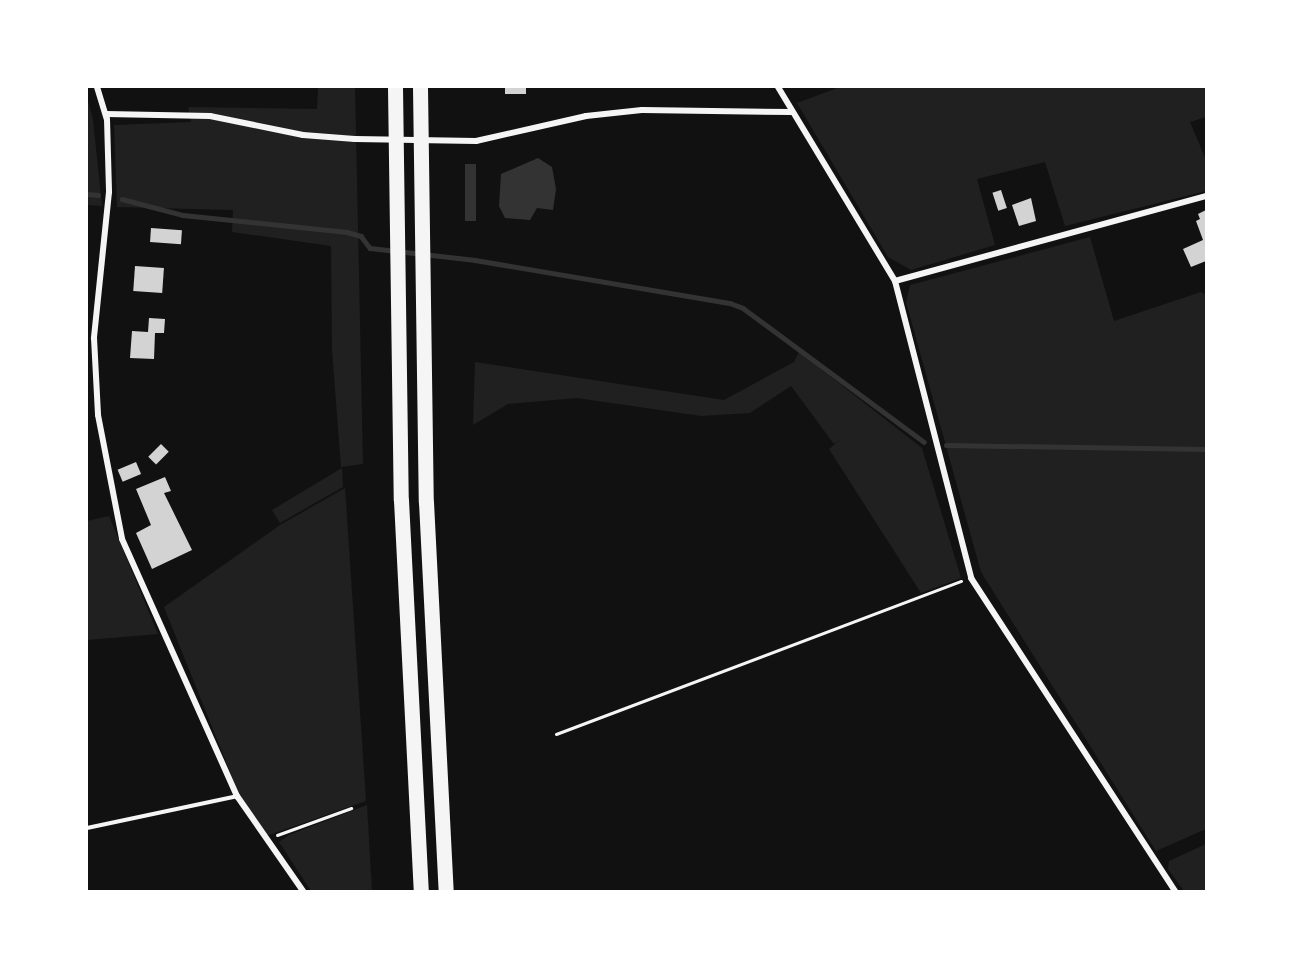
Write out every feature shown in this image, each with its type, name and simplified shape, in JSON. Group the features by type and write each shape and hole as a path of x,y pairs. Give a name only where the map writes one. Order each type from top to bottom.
{"highway":[{"path":"394,87 402,524 421,891"},
{"path":"420,87 421,278 427,514 446,891"}],"street":[{"path":"97,87 106,114 109,192 94,338 102,438 122,539 237,796 303,891"},
{"path":"778,87 895,281 971,578 1175,891"},
{"path":"106,114 210,116 303,135 334,138 476,141 586,116 642,110 791,112"},
{"path":"895,281 1206,196"}],"lane":[{"path":"87,828 237,796"}],"path":[{"path":"556,734 971,578"},
{"path":"267,839 351,808"}],"shaded area":[{"path":"318,87 355,87 363,464 341,467 332,350 331,246 232,232 233,210 117,207 114,125 191,122 188,107 317,109"},
{"path":"840,87 1206,87 1206,117 1190,122 1206,160 1206,191 1065,226 1045,162 977,179 995,245 911,270 888,257 797,103"},
{"path":"87,97 93,120 102,206 87,205"},
{"path":"538,158 552,167 556,189 553,210 537,208 530,220 505,218 499,206 501,174"},
{"path":"465,164 476,164 476,221 465,221"},
{"path":"1090,237 1114,321 1201,292 1206,295 1206,829 1156,851 981,572 906,302 910,285"},
{"path":"799,352 922,448 961,578 921,593 829,449 840,440 834,444 791,386 750,413 701,416 577,398 508,404 473,425 475,362 724,400 794,362"},
{"path":"342,468 343,487 280,523 272,510"},
{"path":"345,488 366,801 266,836 239,794 164,607 280,525"},
{"path":"109,516 158,634 87,640 87,521"},
{"path":"367,805 372,891 311,891 279,842 289,835"},
{"path":"1206,844 1206,891 1184,891 1168,869 1169,861"}],"building":[{"path":"505,87 526,87 526,94 505,94"},
{"path":"1001,190 1007,208 998,211 992,193"},
{"path":"1031,198 1036,221 1019,226 1012,205"},
{"path":"1206,210 1206,261 1191,267 1183,249 1203,240 1196,221 1200,219 1198,214"},
{"path":"151,228 182,230 181,244 150,242"},
{"path":"135,266 164,268 162,293 133,291"},
{"path":"149,318 165,319 164,333 155,333 154,359 130,358 132,331 148,332"},
{"path":"161,444 169,452 156,465 148,457"},
{"path":"136,462 141,474 123,482 118,470"},
{"path":"165,477 171,491 164,493 192,550 152,569 136,533 151,525 136,489"}],"waterway":[{"path":"87,194 98,195"},
{"path":"122,199 183,215 347,232 361,236 370,248 475,260 730,303 743,308 924,442"},
{"path":"946,445 1206,449"}]}
